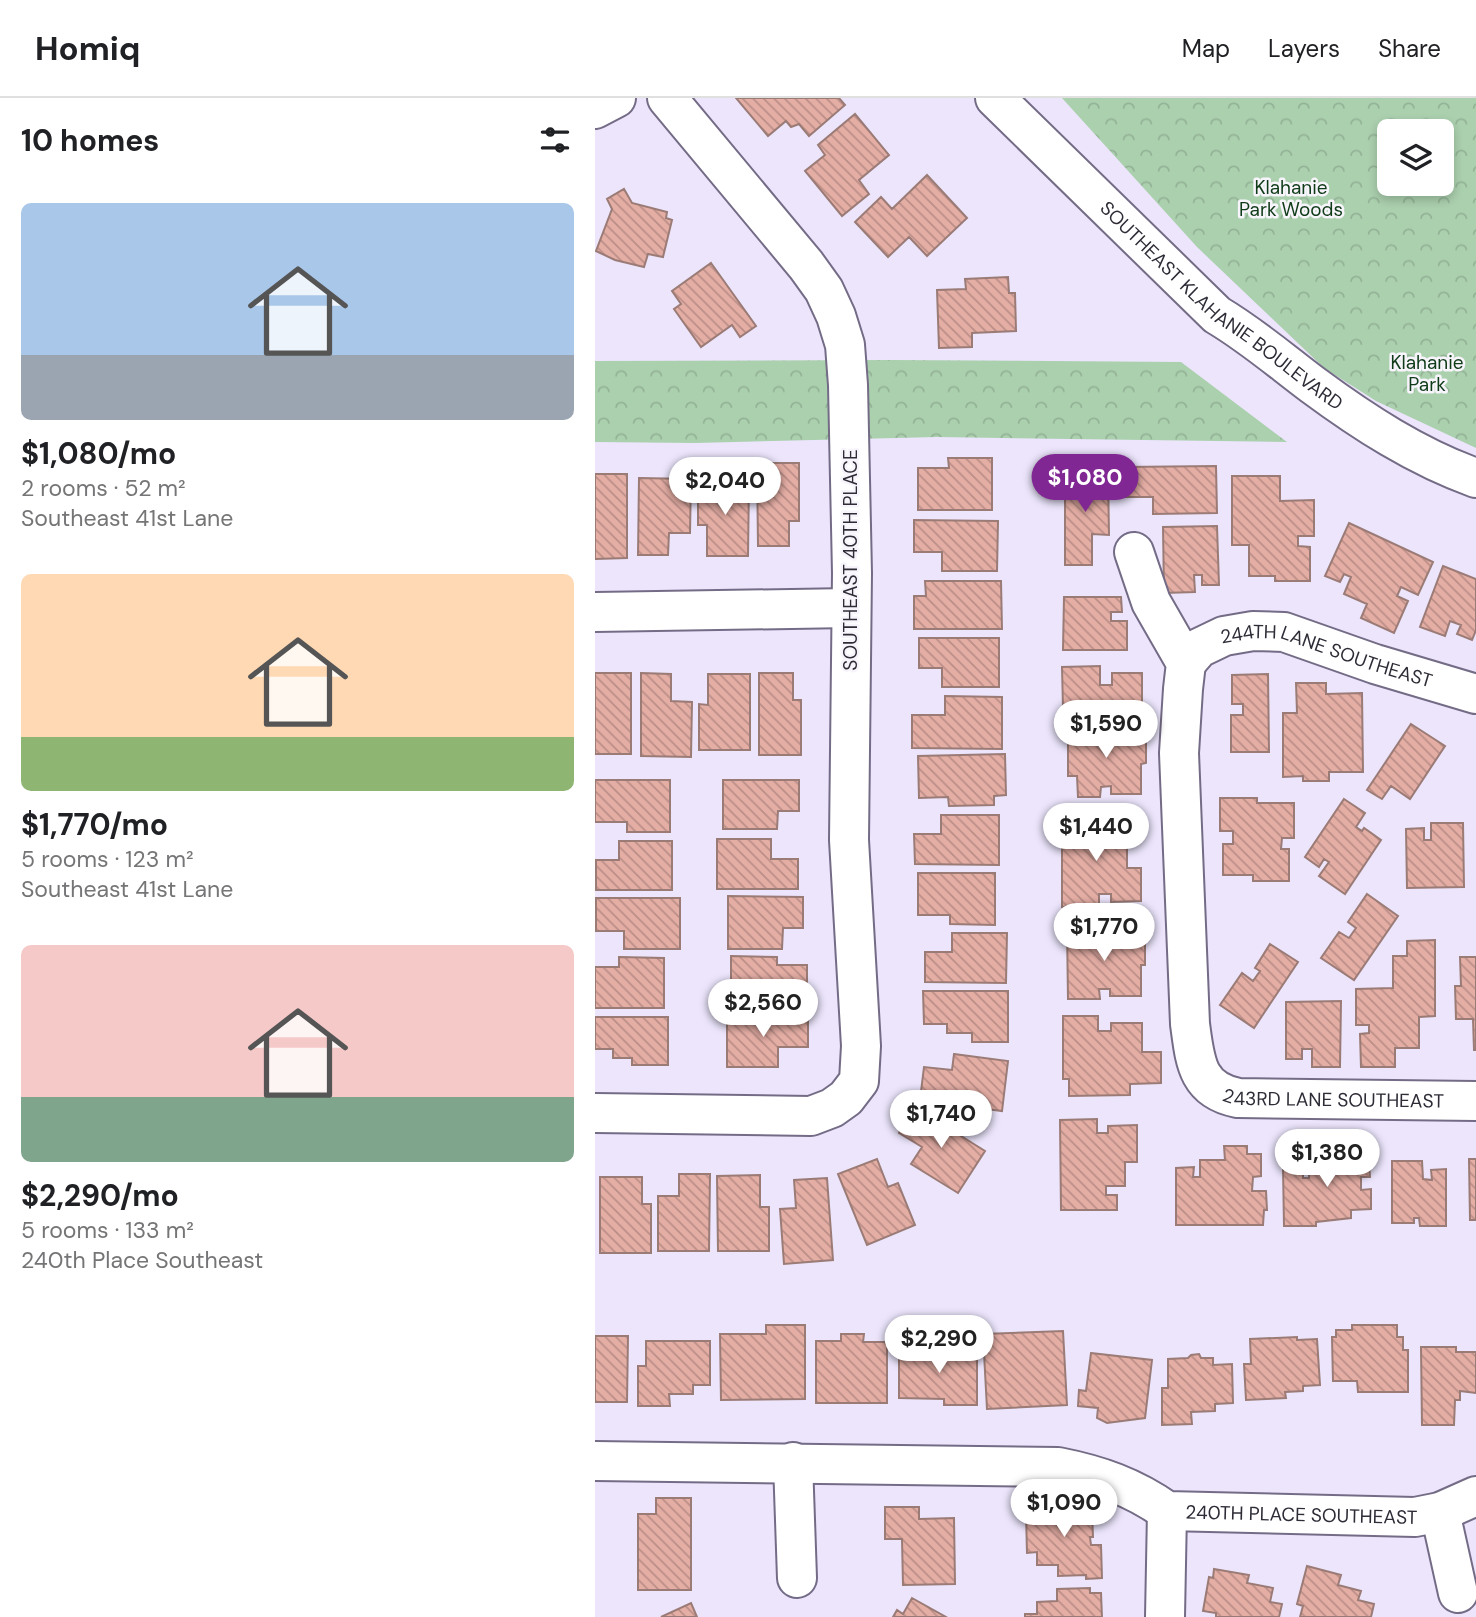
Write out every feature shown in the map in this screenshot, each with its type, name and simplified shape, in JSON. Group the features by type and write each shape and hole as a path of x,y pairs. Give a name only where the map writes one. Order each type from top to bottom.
{"street":[{"path":"595,109 616,98"},
{"name":"SOUTHEAST 40TH PLACE","path":"595,1113 811,1116 832,1108 846,1098 859,1081 861,1046 849,818 851,608 845,345 824,290 806,265 667,98"},
{"name":"SOUTHEAST KLAHANIE BOULEVARD","path":"995,98 1217,315 1249,334 1313,385 1385,434 1476,478"},
{"path":"1134,552 1151,602 1186,663"},
{"path":"595,612 851,608"},
{"name":"244TH LANE SOUTHEAST","path":"1186,663 1199,648 1224,636 1253,631 1284,632 1375,664 1476,694"},
{"name":"243RD LANE SOUTHEAST","path":"1186,663 1181,714 1180,788 1190,1024 1195,1059 1201,1076 1223,1095 1238,1098 1476,1101"},
{"name":"240TH PLACE SOUTHEAST","path":"595,1461 1058,1467 1118,1482 1167,1511 1415,1517 1440,1512 1476,1496"},
{"path":"793,1462 797,1578"},
{"path":"1165,1617 1167,1511"},
{"name":"240TH PLACE SOUTHEAST","path":"1440,1512 1458,1593"}],"green space":[{"name":"Klahanie Park Woods","path":"1062,98 1476,98 1476,448 1376,401 1324,368 1197,247"},
{"path":"595,361 1181,362 1287,442 937,437 695,443 595,442"}],"building":[{"path":"736,98 839,98 845,105 809,136 799,124 791,127 786,121 768,136"},
{"path":"855,114 889,155 859,180 869,194 842,216 805,171 825,155 818,145"},
{"path":"927,175 967,218 927,256 909,237 888,257 855,222 881,197 892,209"},
{"path":"624,189 632,203 667,212 666,218 672,220 663,257 648,254 644,267 615,260 596,251 612,209 607,199"},
{"path":"711,263 756,326 740,337 732,325 701,347 674,309 681,304 672,291"},
{"path":"1008,277 1009,293 1015,293 1016,331 972,333 972,347 939,348 937,290 966,289 965,279"},
{"path":"948,458 992,458 992,510 918,510 918,468 949,468"},
{"path":"757,463 799,463 799,521 789,521 789,546 758,546"},
{"path":"1216,466 1217,513 1153,514 1153,497 1124,497 1123,467"},
{"path":"1089,468 1090,474 1108,474 1109,535 1092,534 1092,565 1065,565 1065,469"},
{"path":"595,474 627,474 627,558 595,559"},
{"path":"1232,476 1280,476 1280,501 1314,500 1314,536 1298,536 1298,546 1310,547 1310,581 1275,581 1275,576 1249,576 1249,545 1232,545"},
{"path":"639,478 691,479 690,533 669,533 668,555 638,555"},
{"path":"698,481 749,481 748,556 707,556 707,525 698,525"},
{"path":"914,520 998,521 997,571 942,571 942,552 914,552"},
{"path":"1349,523 1433,562 1418,595 1401,587 1397,596 1408,601 1394,633 1361,618 1367,604 1344,594 1351,577 1344,574 1340,582 1325,576"},
{"path":"1217,526 1219,585 1202,585 1202,575 1194,575 1195,592 1164,593 1163,527"},
{"path":"1443,566 1476,579 1476,630 1472,640 1457,634 1461,625 1450,621 1445,636 1420,627"},
{"path":"925,581 1001,581 1002,629 914,629 914,596 926,596"},
{"path":"1064,597 1121,597 1122,612 1111,612 1111,621 1127,621 1127,650 1063,650"},
{"path":"919,638 999,638 999,687 942,687 942,668 919,668"},
{"path":"1100,666 1100,685 1112,685 1112,673 1142,673 1142,707 1063,708 1062,667"},
{"path":"595,673 631,673 631,754 595,754"},
{"path":"641,673 671,674 671,701 692,702 691,757 641,756"},
{"path":"759,673 793,673 793,700 801,700 801,755 759,755"},
{"path":"708,674 750,674 750,750 699,750 699,704 708,705"},
{"path":"1268,674 1269,752 1231,752 1231,715 1243,715 1243,704 1232,704 1232,675"},
{"path":"1296,683 1326,683 1326,694 1362,693 1363,772 1329,772 1329,781 1303,781 1303,776 1283,777 1283,713 1297,713"},
{"path":"945,696 1002,697 1002,749 912,748 912,715 945,715"},
{"path":"1068,724 1104,724 1105,735 1118,736 1118,730 1146,730 1146,763 1141,764 1141,794 1111,794 1111,786 1101,787 1100,797 1078,797 1077,776 1068,776"},
{"path":"1411,724 1445,746 1410,799 1391,786 1382,799 1367,790"},
{"path":"1005,754 1006,795 994,796 994,805 949,806 948,797 919,798 918,756"},
{"path":"595,780 670,780 670,832 627,832 627,822 595,822"},
{"path":"723,780 799,780 799,811 778,811 777,829 723,829"},
{"path":"1220,798 1257,798 1257,803 1294,803 1294,838 1282,838 1281,849 1289,849 1289,881 1253,881 1253,875 1223,875 1223,844 1233,844 1233,831 1220,831"},
{"path":"1344,799 1365,813 1356,827 1362,831 1364,828 1381,840 1345,894 1319,876 1329,862 1324,859 1319,867 1305,857"},
{"path":"941,815 999,815 999,865 915,864 914,834 941,834"},
{"path":"1120,817 1121,835 1110,835 1110,842 1127,842 1127,868 1141,868 1141,901 1111,902 1111,894 1099,894 1099,906 1062,907 1062,818"},
{"path":"1431,823 1463,823 1464,887 1407,888 1406,829 1424,828 1424,840 1431,840"},
{"path":"717,839 771,839 771,859 798,859 798,889 717,889"},
{"path":"619,841 672,841 672,890 596,890 596,860 619,860"},
{"path":"918,873 995,873 995,925 950,924 950,915 918,915"},
{"path":"1367,894 1398,916 1354,980 1321,958 1339,932 1349,938 1356,928 1348,922"},
{"path":"728,896 803,897 803,928 783,928 782,949 728,949"},
{"path":"596,898 680,898 680,949 624,949 624,931 596,931"},
{"path":"1104,927 1104,938 1118,938 1118,932 1145,932 1141,996 1110,996 1110,989 1099,989 1100,999 1068,999 1067,928"},
{"path":"952,933 1007,933 1006,983 925,982 925,952 952,952"},
{"path":"1435,940 1435,1016 1419,1017 1419,1048 1395,1048 1395,1067 1361,1067 1360,1034 1369,1033 1369,1025 1356,1025 1356,989 1393,988 1393,956 1407,956 1407,941"},
{"path":"1270,944 1298,962 1254,1028 1220,1005 1242,973 1253,981 1260,971 1255,968"},
{"path":"731,956 777,957 777,965 807,965 807,1007 731,1007"},
{"path":"619,957 664,958 664,1008 595,1008 595,967 619,967"},
{"path":"1460,957 1476,957 1476,1050 1473,1019 1456,1019 1455,986 1461,986"},
{"path":"923,991 1008,991 1008,1042 972,1042 972,1033 947,1033 947,1024 924,1024"},
{"path":"1341,1001 1340,1067 1312,1067 1312,1049 1302,1049 1302,1059 1286,1059 1286,1002"},
{"path":"1063,1016 1098,1016 1098,1031 1111,1031 1111,1023 1142,1023 1142,1052 1161,1052 1161,1083 1130,1084 1130,1095 1069,1096 1069,1079 1063,1079"},
{"path":"595,1017 668,1017 668,1065 632,1065 632,1058 613,1058 613,1049 595,1049"},
{"path":"727,1017 808,1017 808,1047 778,1047 778,1067 727,1067"},
{"path":"954,1054 1008,1061 1002,1111 920,1100 924,1067 952,1070"},
{"path":"915,1107 985,1151 958,1193 911,1164 922,1147 899,1133"},
{"path":"1097,1119 1097,1133 1108,1133 1108,1126 1137,1125 1137,1162 1125,1162 1125,1186 1106,1186 1106,1195 1117,1195 1117,1210 1061,1210 1060,1120"},
{"path":"1224,1146 1247,1146 1247,1154 1261,1154 1261,1176 1253,1177 1252,1191 1266,1191 1267,1210 1264,1210 1263,1225 1176,1225 1176,1168 1194,1167 1193,1177 1200,1177 1200,1160 1225,1160"},
{"path":"1368,1147 1370,1177 1361,1177 1361,1190 1371,1189 1371,1209 1351,1210 1351,1218 1316,1222 1316,1226 1284,1226 1283,1168 1303,1168 1303,1178 1309,1178 1309,1160 1333,1160 1333,1148"},
{"path":"877,1159 888,1187 898,1183 915,1225 867,1245 838,1174"},
{"path":"1469,1159 1476,1159 1476,1220 1470,1220"},
{"path":"1392,1161 1422,1161 1423,1179 1432,1180 1431,1170 1446,1169 1446,1226 1420,1226 1419,1218 1414,1218 1414,1223 1392,1223"},
{"path":"679,1174 710,1174 709,1251 658,1251 658,1196 679,1196"},
{"path":"760,1175 760,1207 769,1207 769,1251 718,1251 717,1176"},
{"path":"600,1177 642,1177 642,1204 651,1204 651,1253 600,1253"},
{"path":"827,1178 833,1260 784,1264 780,1209 796,1208 794,1180"},
{"path":"766,1325 805,1325 805,1399 721,1400 720,1334 766,1334"},
{"path":"1352,1325 1397,1325 1397,1337 1403,1337 1403,1350 1408,1350 1408,1392 1358,1392 1357,1381 1333,1381 1332,1337 1336,1337 1336,1330 1352,1330"},
{"path":"1063,1331 1067,1405 987,1409 983,1334"},
{"path":"841,1334 864,1334 863,1342 887,1342 887,1403 816,1403 816,1341 841,1341"},
{"path":"595,1336 628,1336 627,1402 595,1402"},
{"path":"1297,1337 1297,1340 1317,1339 1320,1385 1303,1386 1303,1391 1285,1392 1286,1398 1246,1400 1244,1364 1251,1364 1250,1339"},
{"path":"646,1341 710,1341 710,1385 693,1385 693,1394 669,1394 670,1406 638,1406 638,1366 646,1366"},
{"path":"1421,1347 1456,1347 1456,1352 1476,1352 1476,1393 1460,1391 1460,1400 1455,1400 1454,1425 1422,1425"},
{"path":"899,1349 977,1349 977,1405 944,1405 944,1399 899,1398"},
{"path":"1091,1353 1152,1360 1145,1418 1107,1423 1097,1418 1098,1408 1078,1406 1079,1390 1086,1391"},
{"path":"1199,1354 1201,1358 1213,1358 1213,1365 1232,1364 1233,1403 1215,1404 1215,1411 1191,1412 1192,1424 1162,1425 1162,1388 1168,1388 1168,1359 1188,1358"},
{"path":"656,1498 691,1498 691,1590 638,1590 638,1514 656,1514"},
{"path":"1035,1501 1081,1501 1081,1513 1092,1513 1091,1545 1101,1545 1102,1578 1086,1579 1086,1575 1058,1576 1058,1565 1037,1565 1037,1552 1027,1553 1026,1514 1035,1514"},
{"path":"885,1507 919,1507 919,1519 954,1518 955,1584 903,1585 902,1539 885,1539"},
{"path":"1307,1566 1341,1575 1338,1585 1361,1591 1358,1600 1374,1604 1371,1617 1300,1617 1303,1606 1297,1604"},
{"path":"1214,1569 1249,1575 1247,1583 1273,1588 1270,1602 1282,1604 1279,1617 1216,1617 1216,1613 1203,1611 1209,1577 1213,1578"},
{"path":"1090,1588 1090,1593 1101,1593 1102,1617 1025,1617 1025,1614 1037,1614 1037,1602 1057,1601 1057,1589"},
{"path":"912,1598 946,1617 893,1617 897,1610 903,1614"},
{"path":"691,1603 697,1617 661,1617"}],"park label":[{"name":"Klahanie Park","path":"1427,373"}]}
